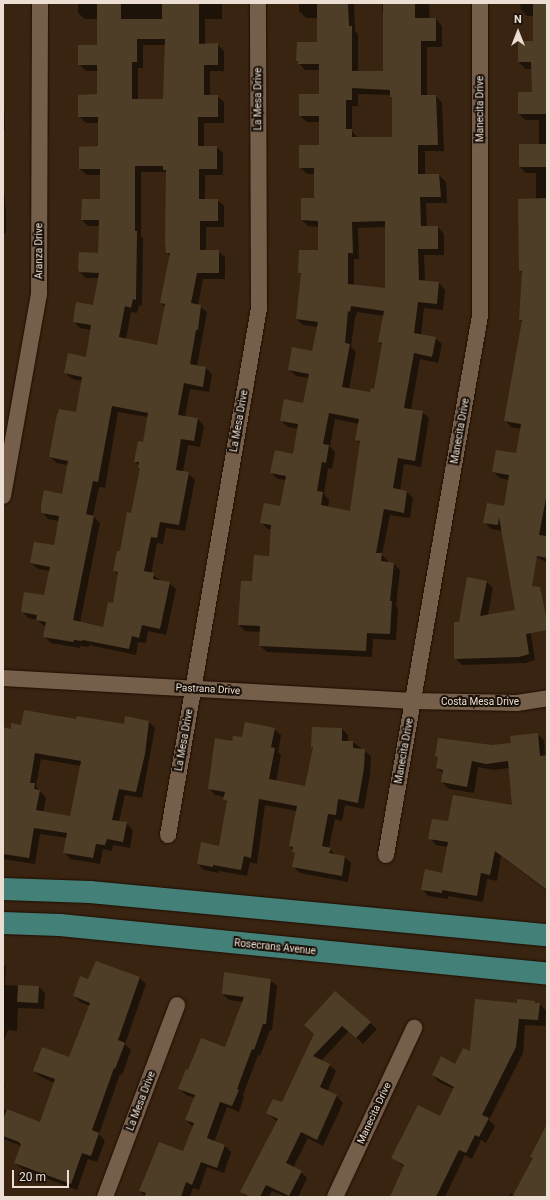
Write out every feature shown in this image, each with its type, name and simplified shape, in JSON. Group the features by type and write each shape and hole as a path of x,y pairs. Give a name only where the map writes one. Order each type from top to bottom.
{"main road":[{"path":"3,889 90,892 547,935"},
{"name":"Rosecrans Avenue","path":"3,923 60,925 547,974"}],"street":[{"name":"Aranza Drive","path":"3,496 39,294 40,3"},
{"name":"La Mesa Drive","path":"168,835 192,688 259,308 258,3"},
{"name":"Manecita Drive","path":"386,855 480,316 480,3"},
{"name":"Pastrana Drive","path":"3,678 413,701"},
{"name":"Costa Mesa Drive","path":"413,701 517,703 547,698"},
{"name":"La Mesa Drive","path":"105,1197 177,1005"},
{"name":"Manecita Drive","path":"335,1197 414,1028"}],"building":[{"path":"97,3 121,3 121,19 162,19 162,3 199,3 199,44 218,43 218,65 204,65 204,95 218,95 218,117 198,117 198,146 217,146 217,169 199,169 199,199 218,199 218,221 200,221 200,250 219,250 219,273 197,273 191,303 201,305 198,330 196,330 190,364 206,367 203,387 184,383 178,415 198,418 194,441 181,439 176,470 189,472 179,525 160,522 157,538 151,537 144,571 154,573 153,579 170,582 160,629 142,625 139,638 132,636 129,649 83,640 74,640 73,642 43,637 46,622 36,620 37,615 21,612 24,592 44,595 50,567 30,563 34,542 54,545 59,516 41,513 41,506 44,490 62,494 68,461 49,457 59,409 76,412 82,377 64,373 68,353 86,357 91,325 73,322 76,302 93,305 99,273 79,272 78,268 79,252 98,253 99,220 81,220 82,199 100,199 100,169 79,169 79,147 98,146 98,117 78,117 78,95 97,94 97,65 78,65 78,45 97,45","holes":["137,39 165,39 163,99 132,99 132,62 137,62","135,166 163,166 163,170 166,170 165,241 166,253 170,253 160,303 165,304 157,345 119,337 125,306 131,308 133,299 136,300 137,231 135,231","112,406 148,413 143,442 138,441 134,462 139,462 138,468 140,468 131,513 127,512 120,551 117,551 113,571 118,572 113,603 108,602 103,627 73,620 94,516 86,514 93,481 98,482"]},
{"path":"317,3 348,3 349,26 352,26 352,71 383,71 383,3 415,3 415,18 436,18 436,41 421,41 421,95 436,95 438,145 418,145 418,174 439,174 441,197 420,197 421,226 438,226 438,249 418,249 419,280 439,282 437,304 418,302 414,333 436,337 432,357 414,353 404,408 423,411 415,461 398,458 393,488 407,491 404,513 384,509 376,553 382,553 381,561 394,563 390,601 392,601 390,634 367,633 366,651 259,646 260,626 238,625 241,581 252,581 254,555 269,556 271,525 260,523 264,503 280,506 286,476 270,473 275,450 293,454 298,424 280,421 284,399 303,403 309,374 288,370 292,347 312,351 318,322 296,319 301,273 298,273 299,250 318,250 318,221 301,220 301,198 314,198 314,168 299,168 299,145 319,145 319,116 299,116 299,94 319,94 319,64 298,64 298,61 296,61 297,42 317,42","holes":["352,88 390,90 390,97 392,97 392,137 352,137 352,129 346,129 346,100 352,100","385,221 385,288 348,284 348,253 353,253 352,222","351,306 384,311 378,342 382,343 374,389 371,388 370,392 342,387 350,344 345,343 348,311 350,312","329,413 359,419 355,440 360,441 350,511 321,505 323,492 317,491 322,462 326,463 329,445 323,444"]},
{"path":"533,3 547,3 547,114 518,114 518,92 532,92 531,62 518,62 518,41 533,41"},
{"path":"519,144 547,144 547,167 519,167"},
{"path":"547,198 547,493 539,535 547,536 547,558 537,556 532,586 540,587 547,621 547,630 526,634 529,654 519,657 454,659 454,622 459,622 467,577 487,581 480,616 515,610 499,517 498,525 483,523 487,503 504,506 509,475 492,472 496,450 516,453 521,424 504,421 522,320 519,320 522,271 519,271 518,199"},
{"path":"24,710 76,719 77,716 124,724 125,716 149,721 145,754 136,792 119,789 112,820 127,822 123,842 107,839 105,845 96,844 93,858 63,853 67,833 34,828 29,858 3,854 3,727 11,729 11,723 21,725","holes":["35,753 81,761 70,816 36,810 40,790 34,789 35,783 30,783"]},
{"path":"245,722 275,728 271,747 275,748 269,779 305,786 313,747 311,747 312,727 342,728 342,741 353,741 353,748 365,749 364,768 358,803 338,799 336,815 328,814 322,846 331,848 329,853 345,856 342,876 292,867 295,853 292,852 293,847 289,846 297,806 259,799 251,858 244,856 241,870 197,864 201,842 219,846 227,801 223,800 225,792 208,789 215,738 232,741 233,736 242,737"},
{"path":"538,733 540,756 547,755 547,890 495,851 490,875 481,873 477,896 442,890 442,893 421,890 425,869 442,873 448,842 428,839 432,819 448,821 453,795 512,805 508,761 486,764 472,761 467,787 441,782 443,770 436,768 438,757 435,756 438,738 492,745 511,743 510,736"},
{"path":"96,961 140,977 118,1040 125,1043 115,1069 114,1068 92,1130 99,1133 91,1156 82,1153 71,1184 14,1163 21,1145 19,1142 3,1136 3,1120 7,1109 40,1122 55,1079 33,1071 42,1047 69,1057 90,1003 73,996 80,976 88,979"},
{"path":"224,972 271,979 266,1024 263,1024 254,1050 252,1049 237,1089 239,1090 232,1106 220,1102 207,1138 225,1145 217,1168 201,1162 192,1185 186,1182 181,1197 144,1197 146,1193 139,1191 159,1142 183,1151 194,1123 185,1120 195,1095 178,1089 186,1069 188,1070 201,1038 225,1047 244,997 222,994"},
{"path":"18,985 39,986 38,1003 17,1002"},
{"path":"335,991 371,1022 356,1038 342,1026 313,1056 330,1064 320,1087 337,1095 317,1140 301,1132 286,1163 302,1171 289,1196 266,1185 260,1197 250,1197 240,1192 278,1119 266,1113 273,1099 282,1102 314,1034 304,1025"},
{"path":"475,999 517,1003 517,999 535,1001 535,1003 540,1003 538,1020 519,1019 516,1047 482,1115 489,1118 479,1137 475,1135 466,1153 459,1150 436,1197 390,1197 404,1165 391,1158 418,1105 440,1116 454,1087 432,1075 441,1056 455,1064 463,1048 470,1051"},
{"path":"547,1124 547,1197 512,1197 533,1158 530,1157"}]}
